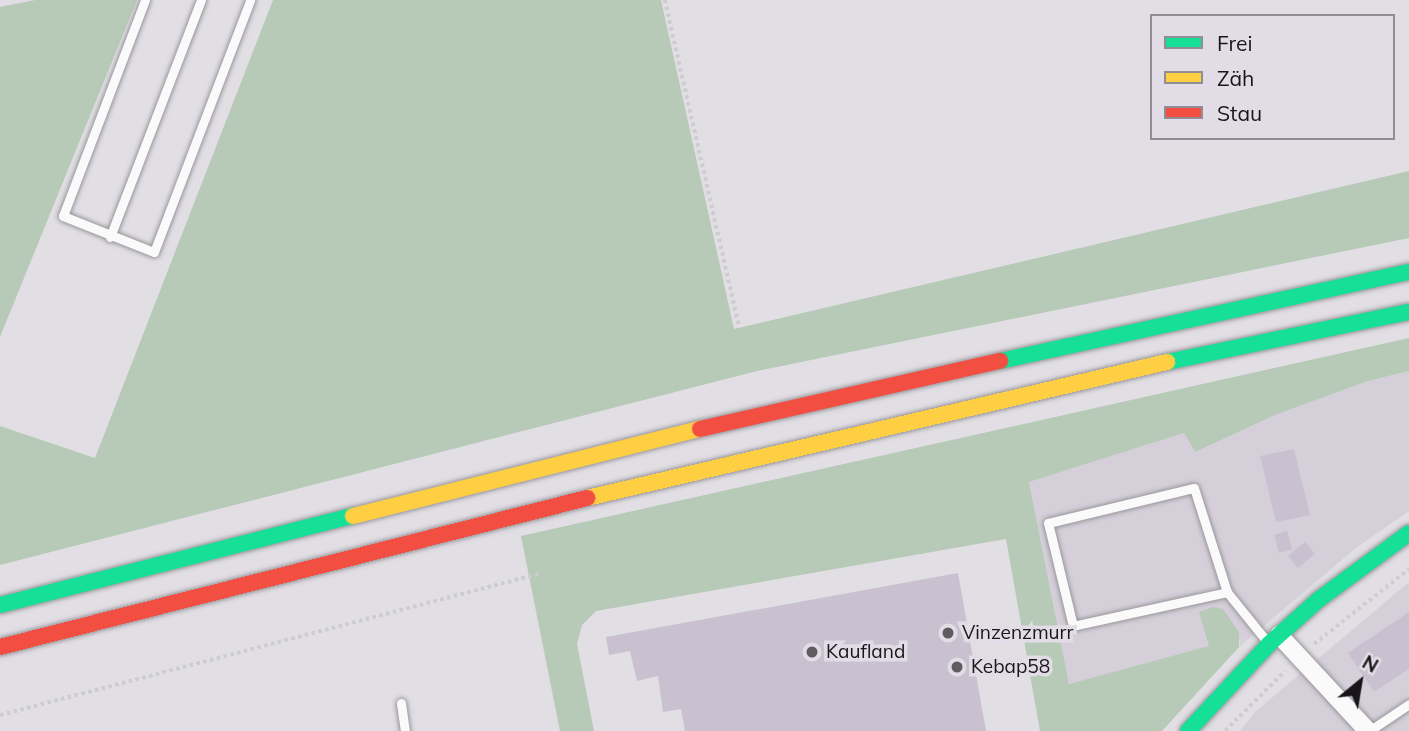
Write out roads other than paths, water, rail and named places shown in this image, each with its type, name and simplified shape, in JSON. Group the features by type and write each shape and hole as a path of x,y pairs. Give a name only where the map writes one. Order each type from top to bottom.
{"main road":[{"path":"0,605 774,410 1409,272"},
{"path":"0,646 716,465 1086,379 1409,312"},
{"path":"1188,731 1274,640 1318,600 1409,533"}],"street":[{"path":"1274,640 1369,731"}],"lane":[{"path":"145,0 63,216 110,237 154,252 250,0"},
{"path":"110,237 201,0"},
{"path":"1227,592 1073,626 1048,523 1194,488 1227,592 1274,640"},
{"path":"401,703 405,731"},
{"path":"1369,731 1409,704"}],"place":[{"name":"Vinzenzmurr","path":"948,633"},
{"name":"Kaufland","path":"812,652"},
{"name":"Kebap58","path":"957,667"}]}
